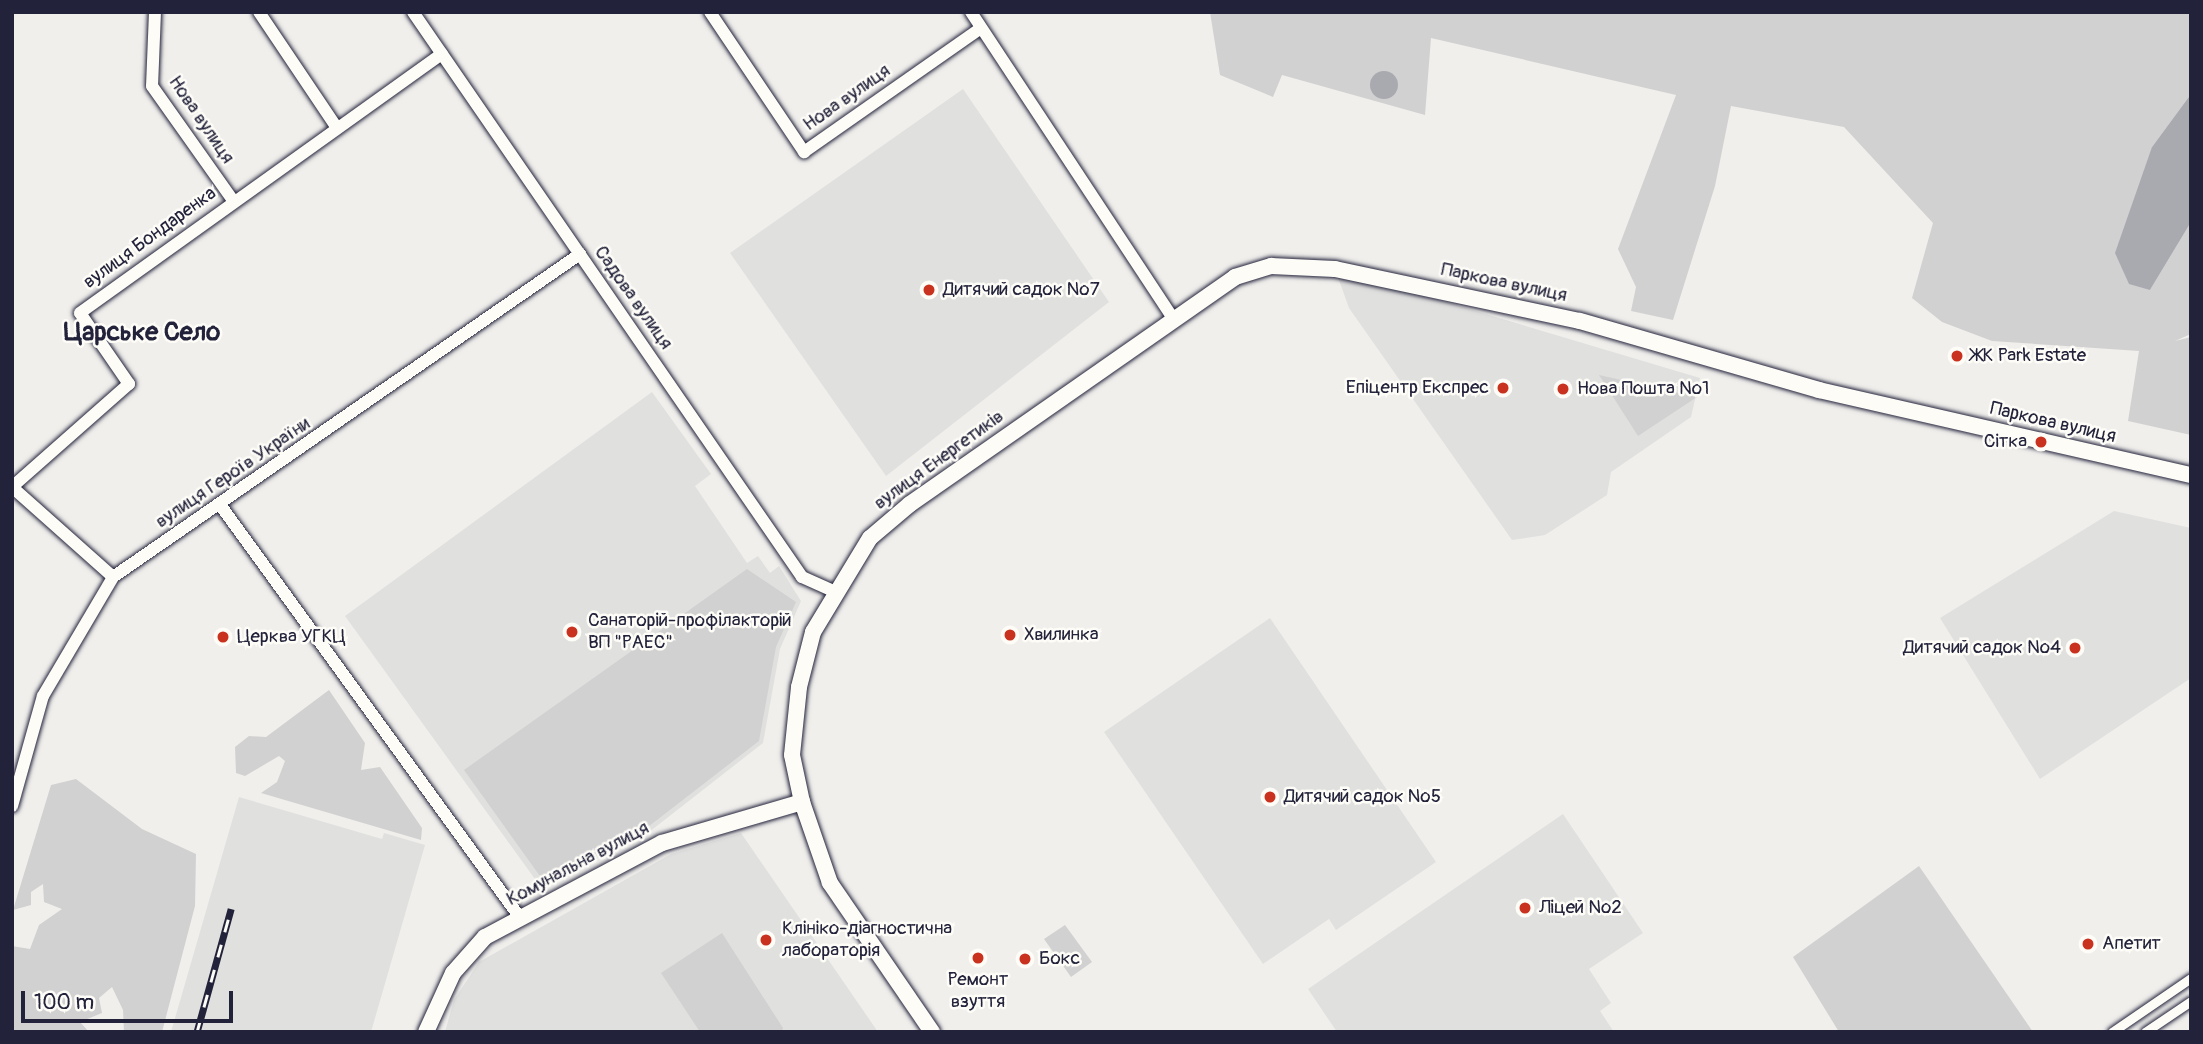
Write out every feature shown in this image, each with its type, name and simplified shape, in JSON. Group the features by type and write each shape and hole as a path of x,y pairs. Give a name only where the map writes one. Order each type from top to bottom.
{"street":[{"name":"Нова вулиця","path":"155,12 152,86 234,202"},
{"path":"259,12 337,128"},
{"name":"Садова вулиця","path":"412,12 802,577 834,591"},
{"name":"Нова вулиця","path":"710,12 804,152 981,28"},
{"path":"971,12 1174,320"},
{"name":"вулиця Бондаренка","path":"12,487 129,384 80,313 442,54"},
{"name":"вулиця Героїв України","path":"12,806 43,696 113,577 221,506 580,254"},
{"name":"Паркова вулиця","path":"1174,320 1235,277 1270,266 1335,269 1580,321 1819,390 2191,475"},
{"name":"вулиця Енергетиків","path":"932,1032 830,883 802,802 792,755 799,687 813,632 834,591 870,538 910,504 1174,320"},
{"path":"12,487 113,577"},
{"path":"221,506 521,919"},
{"name":"Комунальна вулиця","path":"426,1032 453,973 485,937 662,843 802,802"},
{"path":"2112,1032 2191,978"},
{"path":"2145,1032 2191,1001"}],"shaded area":[{"path":"1210,12 2191,12 2191,94 2152,147 2150,290 2191,222 2191,334 2175,341 2191,337 2191,435 2128,421 2139,351 1992,341 1942,322 1912,298 1933,223 1844,127 1731,106 1715,186 1673,320 1631,311 1636,287 1618,249 1676,95 1431,38 1425,115 1282,75 1273,97 1220,75"},
{"path":"1384,71 1394,75 1398,85 1394,95 1384,99 1374,95 1370,85 1374,75"},
{"name":"Дитячий садок №7","path":"963,89 1109,302 886,476 730,253"},
{"path":"2191,94 2191,222 2150,290 2129,284 2115,253 2152,147"},
{"path":"1335,269 1700,378 1691,417 1611,472 1607,495 1545,535 1512,540 1349,308"},
{"path":"1599,375 1697,397 1638,436"},
{"name":"Санаторій-профілакторій ВП \"РАЕС\"","path":"652,392 711,474 695,486 747,563 758,556 770,573 779,566 801,601 780,649 763,743 644,836 540,886 345,616"},
{"name":"Дитячий садок №4","path":"2114,511 2191,528 2191,678 2040,779 1940,618"},
{"path":"747,569 796,602 776,647 759,741 644,830 542,879 464,770"},
{"name":"Дитячий садок №5","path":"1270,618 1436,862 1336,930 1329,919 1263,964 1104,732"},
{"path":"329,690 365,743 361,770 380,767 422,828 421,840 261,793 277,782 285,761 279,756 245,776 236,773 235,747 249,736 266,737"},
{"path":"76,779 142,829 196,854 195,906 162,1032 124,1032 123,1010 112,987 99,998 102,1013 80,1022 89,1032 12,1032 12,946 30,949 39,925 62,909 44,902 43,884 31,892 31,905 13,910 51,785"},
{"path":"239,797 382,839 384,833 425,845 371,1032 171,1032"},
{"name":"Ліцей №2","path":"1563,814 1643,933 1589,969 1611,1003 1600,1011 1614,1032 1337,1032 1308,989"},
{"path":"741,833 878,1032 445,1032 454,1000 479,962 671,854"},
{"path":"1919,866 2033,1032 1839,1032 1793,957"},
{"path":"1065,925 1092,962 1071,977 1044,939"},
{"path":"722,933 783,1028 782,1032 700,1032 661,973"}],"railway":[{"path":"197,1032 231,909"}],"place":[{"name":"Дитячий садок №7","path":"929,290"},
{"name":"ЖК Park Estate","path":"1957,356"},
{"name":"Епіцентр Експрес","path":"1503,388"},
{"name":"Нова Пошта №1","path":"1563,389"},
{"name":"Сітка","path":"2041,442"},
{"name":"Санаторій-профілакторій ВП \"РАЕС\"","path":"572,632"},
{"name":"Хвилинка","path":"1010,635"},
{"name":"Церква УГКЦ","path":"223,637"},
{"name":"Дитячий садок №4","path":"2075,648"},
{"name":"Дитячий садок №5","path":"1270,797"},
{"name":"Ліцей №2","path":"1525,908"},
{"name":"Клініко-діагностична лабораторія","path":"766,940"},
{"name":"Апетит","path":"2088,944"},
{"name":"Ремонт взуття","path":"978,958"},
{"name":"Бокс","path":"1025,959"}],"district":[{"name":"Царське Село","path":"142,333"}]}
